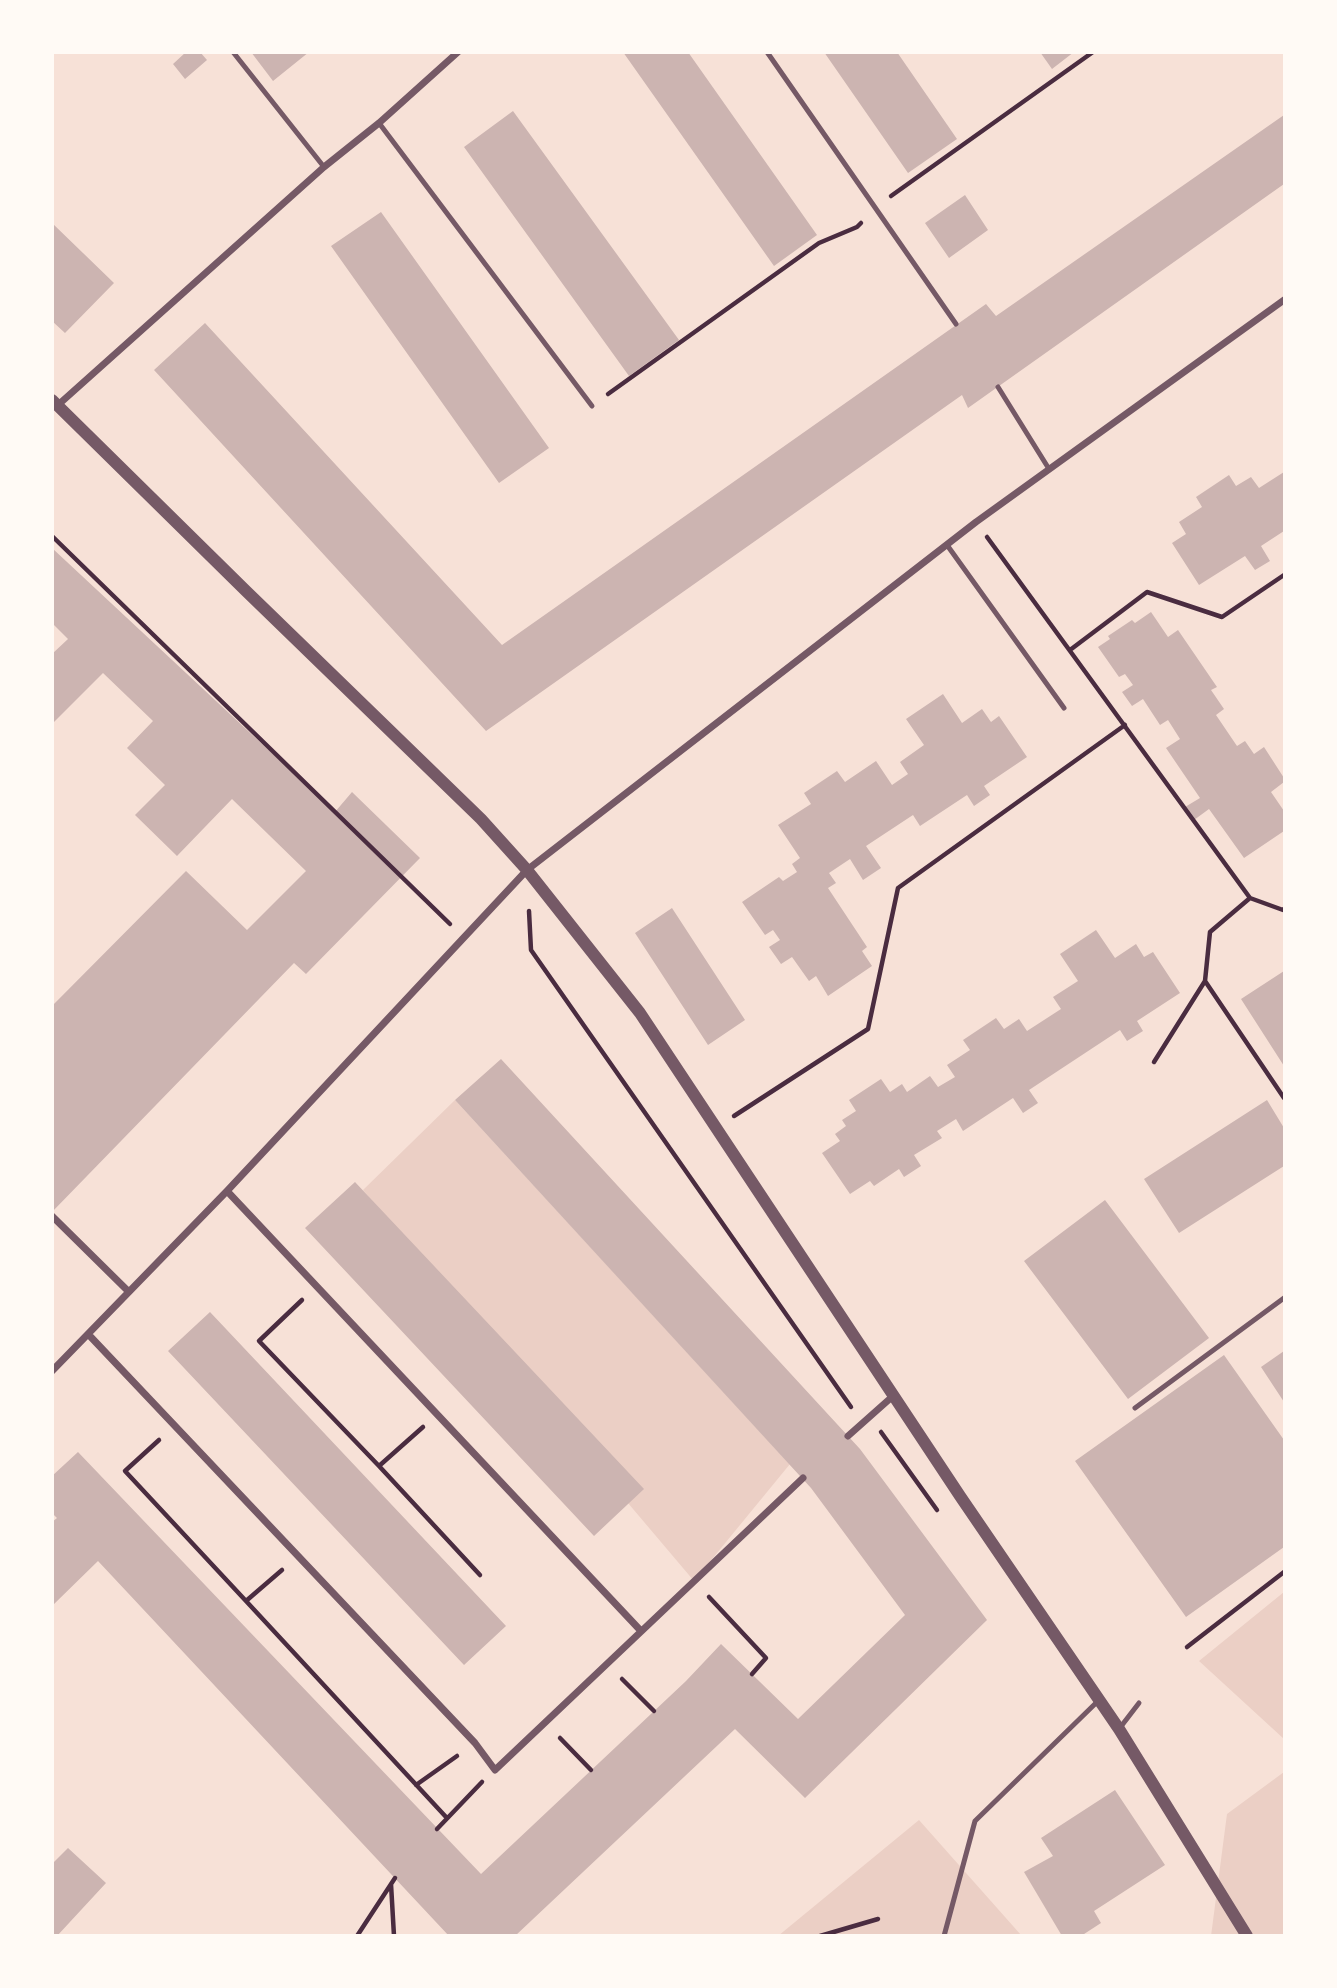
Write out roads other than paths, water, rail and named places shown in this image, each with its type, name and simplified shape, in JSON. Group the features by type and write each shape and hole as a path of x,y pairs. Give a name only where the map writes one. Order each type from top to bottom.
{"street":[{"path":"458,52 55,403 481,819 527,870 640,1013 893,1396 1119,1729 1247,1936"},
{"path":"52,1371 227,1191 527,870 976,522 1284,300"},
{"path":"227,1191 641,1631"},
{"path":"52,1216 128,1292"},
{"path":"88,1334 475,1743 495,1770 803,1478"},
{"path":"848,1436 893,1396"}],"lane":[{"path":"233,52 324,167"},
{"path":"767,52 956,324"},
{"path":"379,123 592,406"},
{"path":"998,387 1049,469"},
{"path":"947,545 1065,708"},
{"path":"1135,1408 1284,1298"},
{"path":"944,1936 975,1821 1099,1700"},
{"path":"1119,1729 1139,1703"}]}
